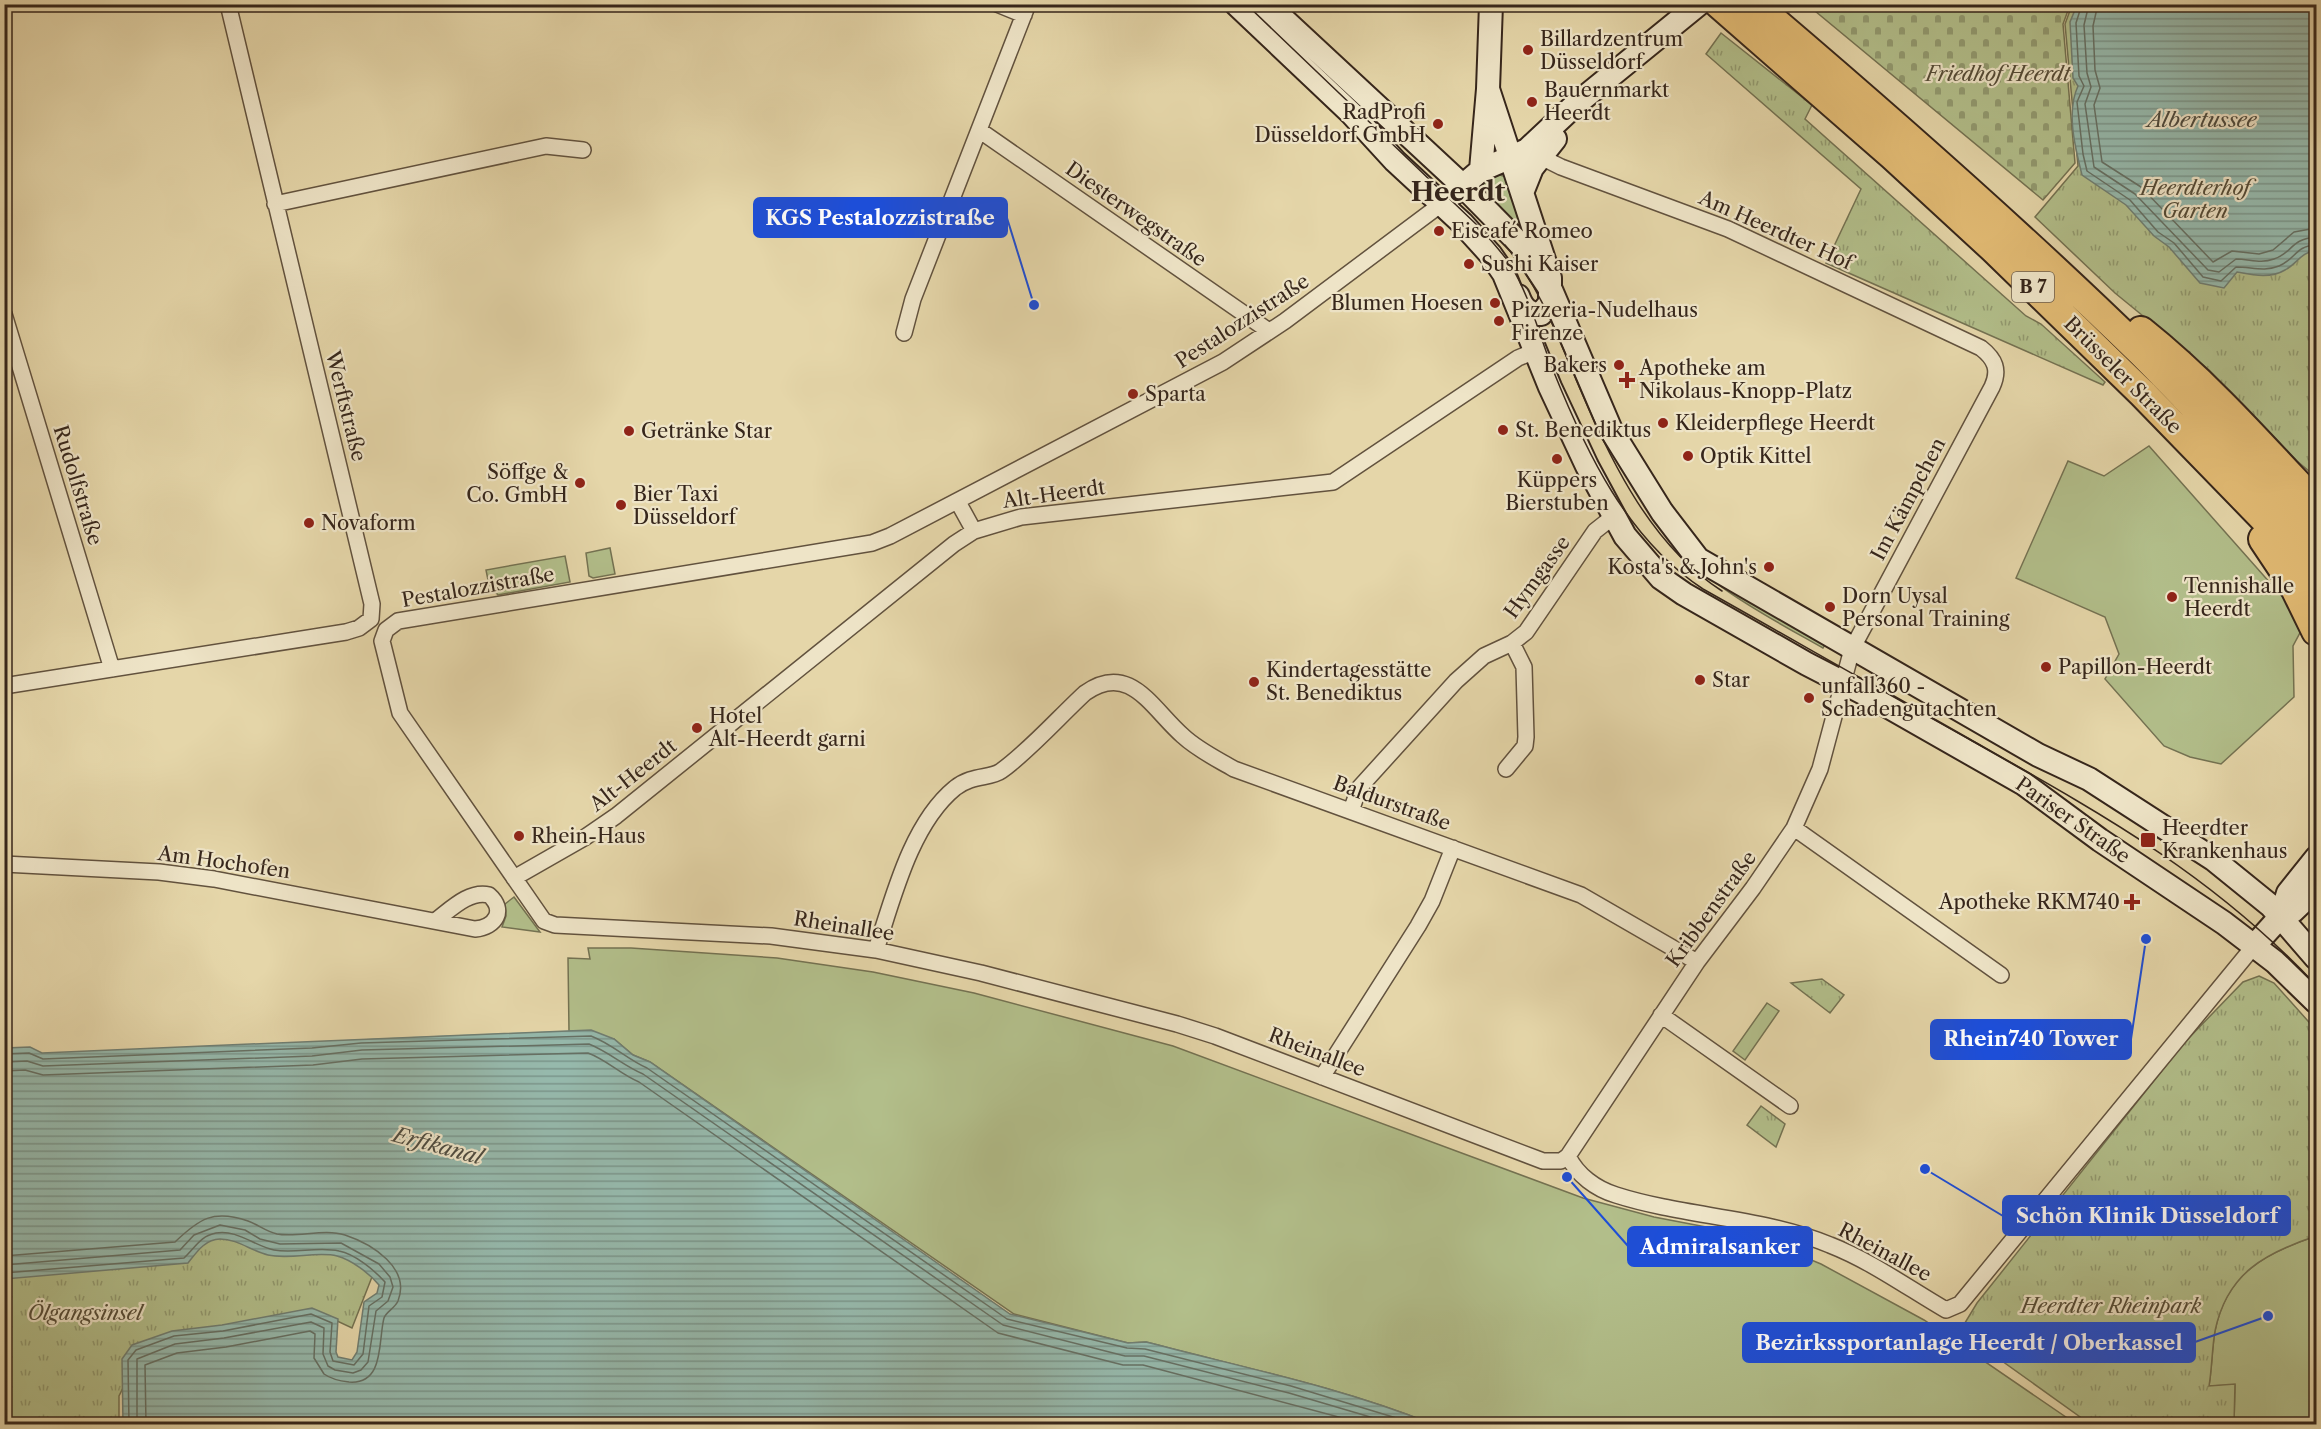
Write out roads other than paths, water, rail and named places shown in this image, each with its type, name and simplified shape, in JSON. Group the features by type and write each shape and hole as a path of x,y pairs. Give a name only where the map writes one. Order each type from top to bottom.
{"highway":[{"name":"Brüsseler Straße","path":"1735,8 1900,128 2142,354 2316,538"},
{"name":"Brüsseler Straße","path":"1735,8 1994,249 2198,450 2316,577"},
{"path":"2007,226 2172,356 2266,450 2316,504"},
{"path":"2198,450 2271,550 2293,584 2316,631"},
{"path":"2266,450 2316,487"}],"main road":[{"path":"1236,4 1351,113 1440,205 1462,223 1491,255 1513,285 1524,308 1533,314 1541,314 1546,309 1552,292 1550,278 1522,193 1517,161 1488,89"},
{"path":"1267,4 1462,185 1521,245 1552,292"},
{"path":"1491,4 1485,140 1488,150 1517,161"},
{"path":"1440,205 1462,185 1517,161 1575,105 1599,88 1647,45 1699,4"},
{"path":"1517,161 1494,168 1503,170 1511,177 1522,193"},
{"path":"1462,185 1459,207 1462,223"},
{"path":"1504,274 1570,431 1614,516 1640,556 1666,582 1843,683"},
{"name":"Pariser Straße","path":"1552,292 1611,430 1689,549 1709,567 2038,755 2081,775 2157,821 2234,875 2281,916 2316,958"},
{"name":"Pariser Straße","path":"1843,683 2024,784 2100,840 2196,903 2254,946 2316,1002"},
{"path":"2254,946 2281,916 2288,893 2316,858"},
{"path":"2281,916 2293,911 2316,889"}],"street":[{"name":"Werftstraße","path":"228,4 372,604 371,619"},
{"path":"904,333 913,298 1026,10 997,4"},
{"name":"Diesterwegstraße","path":"979,130 1269,331"},
{"path":"275,204 546,146 583,150"},
{"name":"Am Heerdter Hof","path":"1517,161 1616,189 1728,229 1981,348 1992,357 1996,369"},
{"name":"Pestalozzistraße","path":"371,619 386,630 398,621 872,543 958,502 1223,362 1269,331 1440,205"},
{"name":"Rudolfstraße","path":"4,314 112,669"},
{"name":"Alt-Heerdt","path":"514,878 584,838 616,816 974,531 1021,517 1333,482 1509,364 1535,351"},
{"name":"Im Kämpchen","path":"1852,649 1992,387 1996,369"},
{"path":"958,502 974,531"},
{"name":"Hymgasse","path":"1506,769 1525,746 1526,737 1524,667 1512,643 1526,632 1541,614 1595,531 1614,516"},
{"path":"4,686 346,632 359,628 371,619"},
{"path":"386,630 382,641 400,713 514,878"},
{"path":"1351,811 1359,788 1456,681 1484,656 1512,643"},
{"path":"1843,683 1852,649"},
{"name":"Pariser Straße","path":"1843,683 1863,668 1889,679 1906,680"},
{"name":"Baldurstraße","path":"876,950 914,846 933,812 955,789 972,777 999,773 1084,693 1104,683 1127,684 1138,691 1184,737 1234,769 1581,896 1697,962"},
{"name":"Kribbenstraße","path":"1568,1156 1697,962 1753,888 1794,828 1820,769 1843,683"},
{"path":"1794,828 2001,975"},
{"path":"1322,1077 1418,926 1432,900 1454,848"},
{"name":"Am Hochofen","path":"4,864 159,872 214,879 435,921"},
{"name":"Rheinallee","path":"514,878 544,921 555,925 771,936 876,950 981,973 1177,1024 1543,1161 1561,1161 1568,1156 1585,1180 1615,1195 1797,1234 1829,1245 1858,1258 1946,1310 1960,1304 2254,946"},
{"path":"1661,1015 1790,1106"}],"water":[{"name":"Albertussee","path":"2077,5 2316,5 2316,250 2306,253 2289,267 2273,275 2261,276 2237,272 2224,288 2200,283 2169,247 2154,236 2126,205 2082,175 2074,141 2072,118 2074,96 2078,86 2073,78 2070,22"},
{"name":"Erftkanal","path":"591,1030 614,1039 633,1055 650,1062 1010,1314 1128,1343 1146,1342 1290,1378 1362,1399 1432,1424 123,1424 122,1359 132,1345 172,1331 222,1325 312,1308 338,1319 336,1352 338,1357 352,1360 357,1352 364,1302 377,1293 379,1285 360,1268 337,1256 268,1255 233,1241 220,1239 205,1244 188,1263 5,1279 5,1048 30,1047 42,1053"}],"tram line":[{"path":"1246,4 1477,225 1510,264 1523,289 1566,401 1595,462 1631,519 1676,569 1703,589 2064,793 2153,848 2236,910 2316,985"},
{"path":"1505,245 1539,297 1606,447 1637,502 1675,551 1697,573 1722,591"}],"place":[{"name":"Billardzentrum Düsseldorf","path":"1528,50"},
{"name":"Bauernmarkt Heerdt","path":"1532,102"},
{"name":"RadProfi Düsseldorf GmbH","path":"1438,124"},
{"name":"Eiscafé Romeo","path":"1439,231"},
{"name":"Sushi Kaiser","path":"1469,264"},
{"name":"Blumen Hoesen","path":"1495,303"},
{"name":"KGS Pestalozzistraße","path":"1034,305"},
{"name":"Pizzeria-Nudelhaus Firenze","path":"1499,321"},
{"name":"Bakers","path":"1619,365"},
{"name":"Apotheke am Nikolaus-Knopp-Platz","path":"1627,380"},
{"name":"Sparta","path":"1133,394"},
{"name":"Kleiderpflege Heerdt","path":"1663,423"},
{"name":"St. Benediktus","path":"1503,430"},
{"name":"Getränke Star","path":"629,431"},
{"name":"Optik Kittel","path":"1688,456"},
{"name":"Küppers Bierstuben","path":"1557,459"},
{"name":"Söffge & Co. GmbH","path":"580,483"},
{"name":"Bier Taxi Düsseldorf","path":"621,505"},
{"name":"Novaform","path":"309,523"},
{"name":"Kosta's & John's","path":"1769,567"},
{"name":"Tennishalle Heerdt","path":"2172,597"},
{"name":"Dorn Uysal Personal Training","path":"1830,607"},
{"name":"Papillon-Heerdt","path":"2046,667"},
{"name":"Star","path":"1700,680"},
{"name":"Kindertagesstätte St. Benediktus","path":"1254,682"},
{"name":"unfall360 - Schadengutachten","path":"1809,698"},
{"name":"Hotel Alt-Heerdt garni","path":"697,728"},
{"name":"Rhein-Haus","path":"519,836"},
{"name":"Heerdter Krankenhaus","path":"2148,840"},
{"name":"Apotheke RKM740","path":"2132,902"},
{"name":"Rhein740 Tower","path":"2146,939"},
{"name":"Schön Klinik Düsseldorf","path":"1925,1169"},
{"name":"Admiralsanker","path":"1567,1177"},
{"name":"Bezirkssportanlage Heerdt / Oberkassel","path":"2268,1316"}],"district":[{"name":"Heerdt","path":"1458,192"}],"park label":[{"name":"Friedhof Heerdt","path":"1998,74"},
{"name":"Heerdterhof Garten","path":"2195,200"},
{"name":"Heerdter Rheinpark","path":"2111,1306"},
{"name":"Ölgangsinsel","path":"85,1313"}]}
